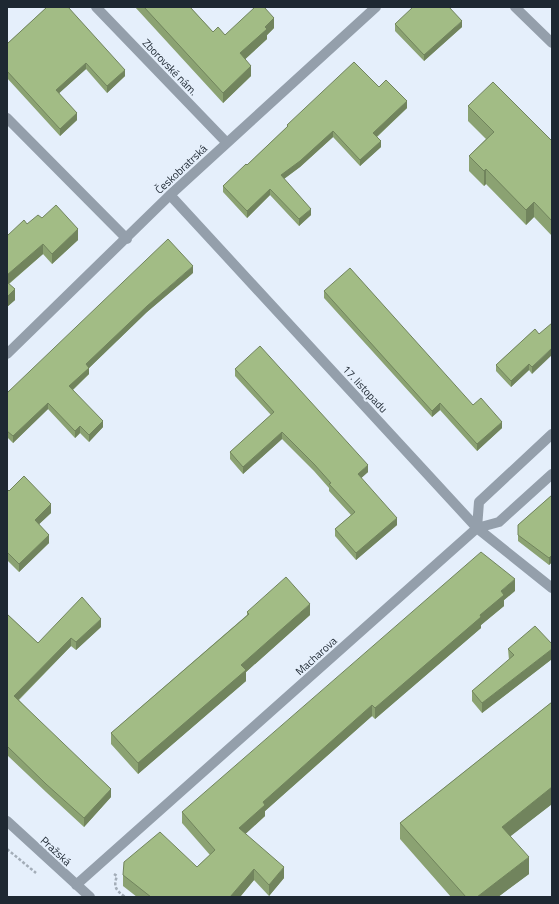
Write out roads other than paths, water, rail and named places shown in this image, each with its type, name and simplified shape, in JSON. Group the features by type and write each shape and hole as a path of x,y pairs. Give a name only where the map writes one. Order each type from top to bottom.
{"street":[{"name":"Zborovské nám.","path":"96,7 227,143"},
{"name":"Českobratrská","path":"7,354 127,239 170,195 376,7"},
{"path":"515,7 552,43"},
{"path":"7,118 127,239"},
{"name":"17. listopadu","path":"170,195 477,528 552,588"},
{"path":"552,434 479,502 477,528 499,522 552,474"},
{"name":"Macharova","path":"76,885 477,528"},
{"name":"Pražská","path":"7,822 90,897"}]}
